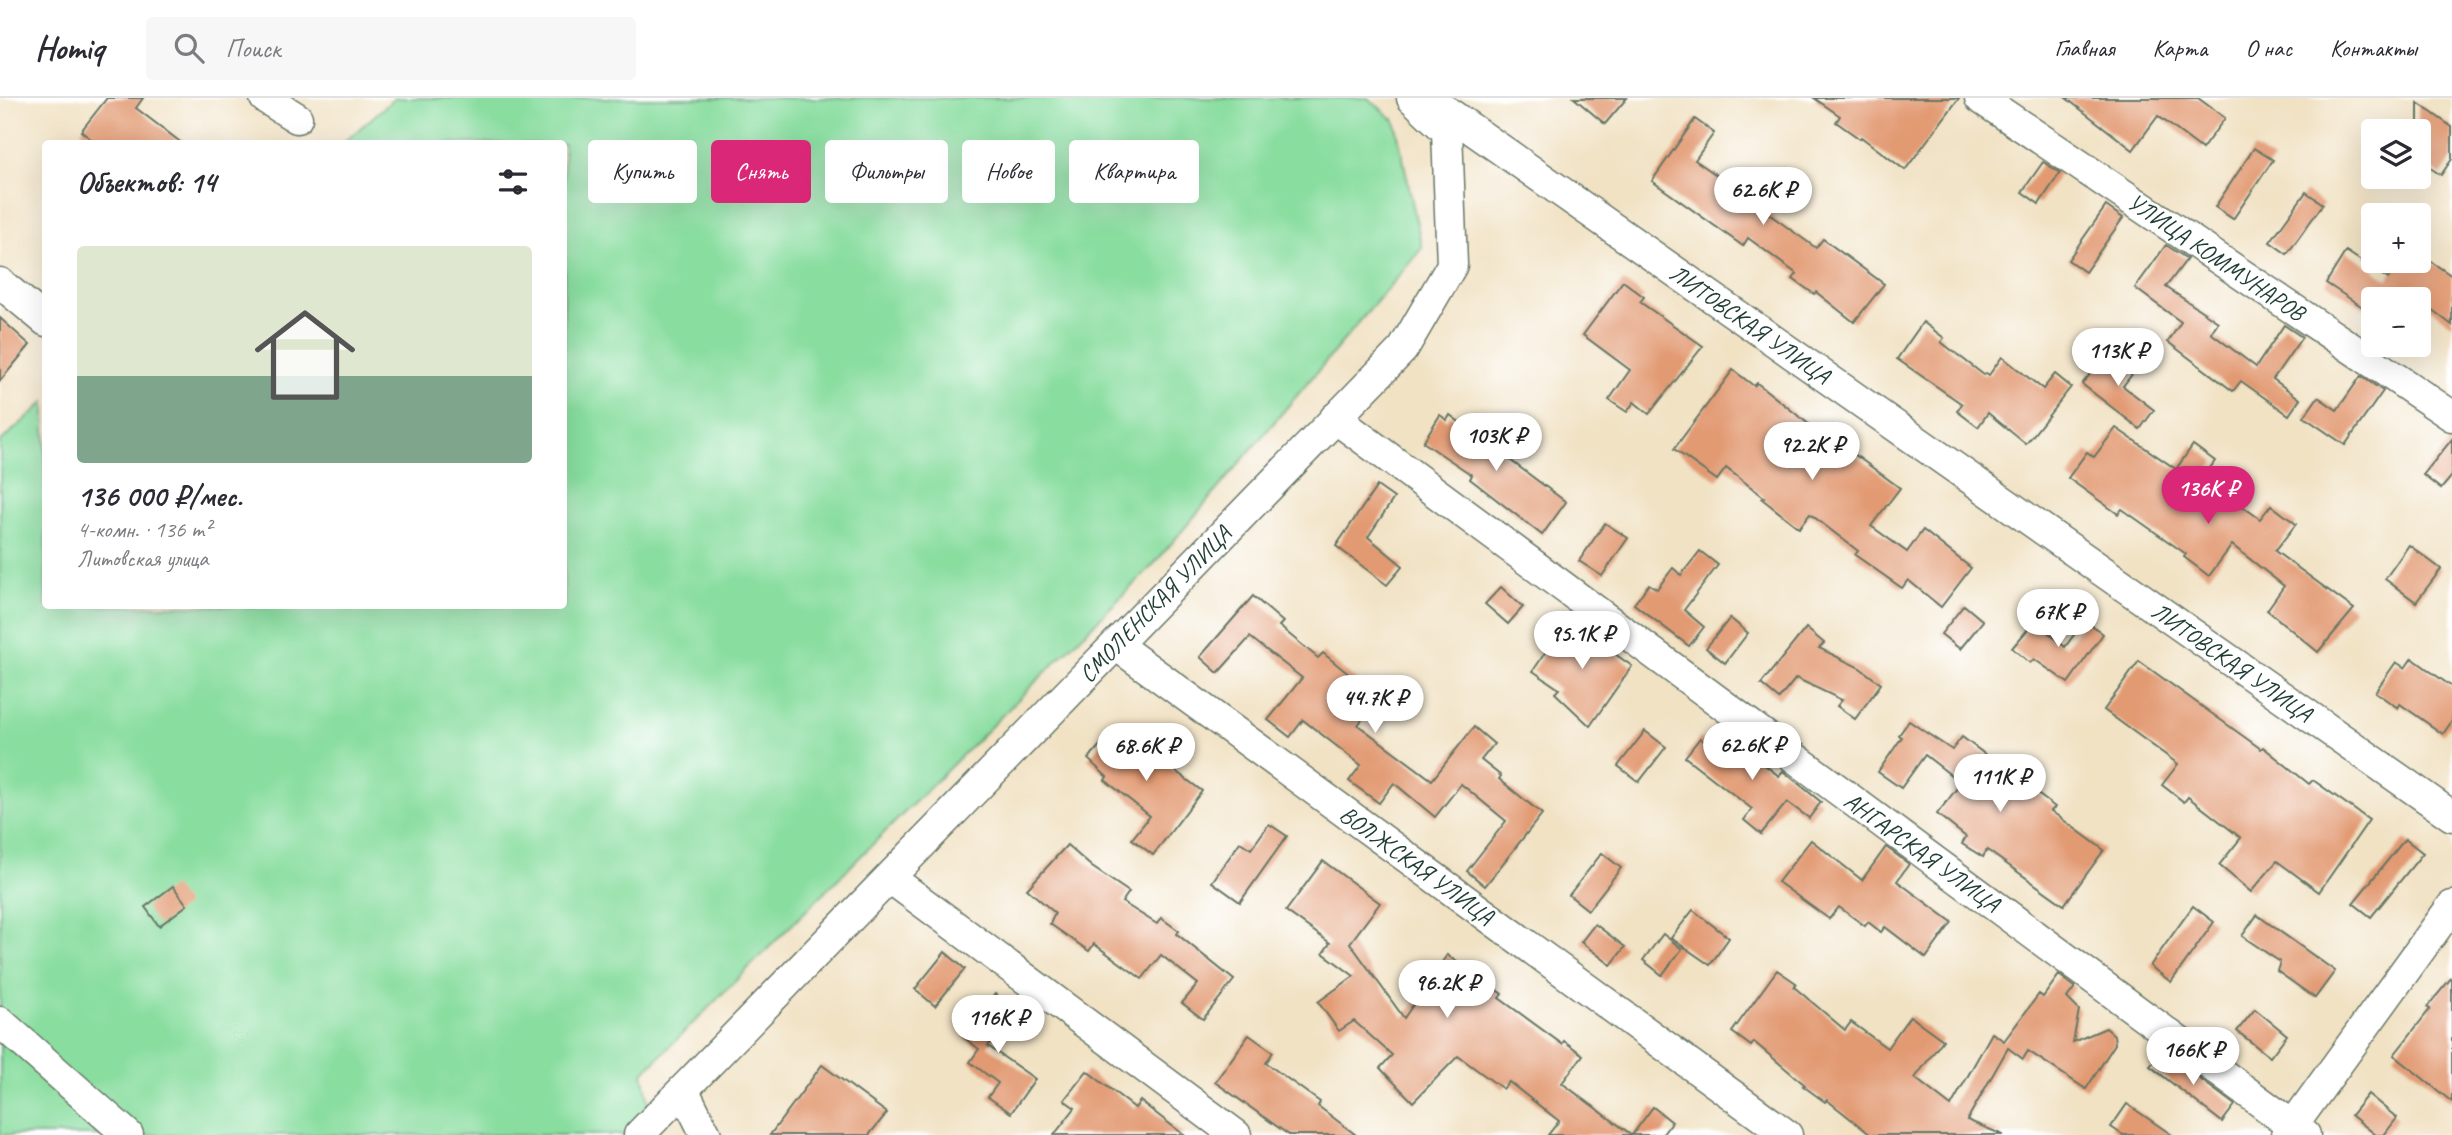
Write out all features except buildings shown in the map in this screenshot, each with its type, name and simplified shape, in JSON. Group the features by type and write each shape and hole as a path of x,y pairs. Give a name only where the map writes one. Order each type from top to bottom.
{"street":[{"path":"265,98 297,118"},
{"name":"СМОЛЕНСКАЯ УЛИЦА","path":"639,1135 1403,349 1452,265 1447,131 1412,98"},
{"name":"ЛИТОВСКАЯ УЛИЦА","path":"1427,98 2452,816"},
{"name":"УЛИЦА КОММУНАРОВ","path":"1980,98 2452,416"},
{"path":"0,283 42,318"},
{"name":"АНГАРСКАЯ УЛИЦА","path":"1335,418 2294,1132"},
{"name":"ВОЛЖСКАЯ УЛИЦА","path":"1116,645 1787,1135"},
{"path":"890,878 1236,1135"},
{"path":"2294,1132 2452,906"},
{"path":"0,1022 128,1135"},
{"path":"684,1091 706,1135"}],"green space":[{"path":"395,98 1368,98 1395,121 1422,248 1154,564 643,1073 655,1135 0,1135 0,442 42,405 42,609 567,609 567,140 346,140"}]}
